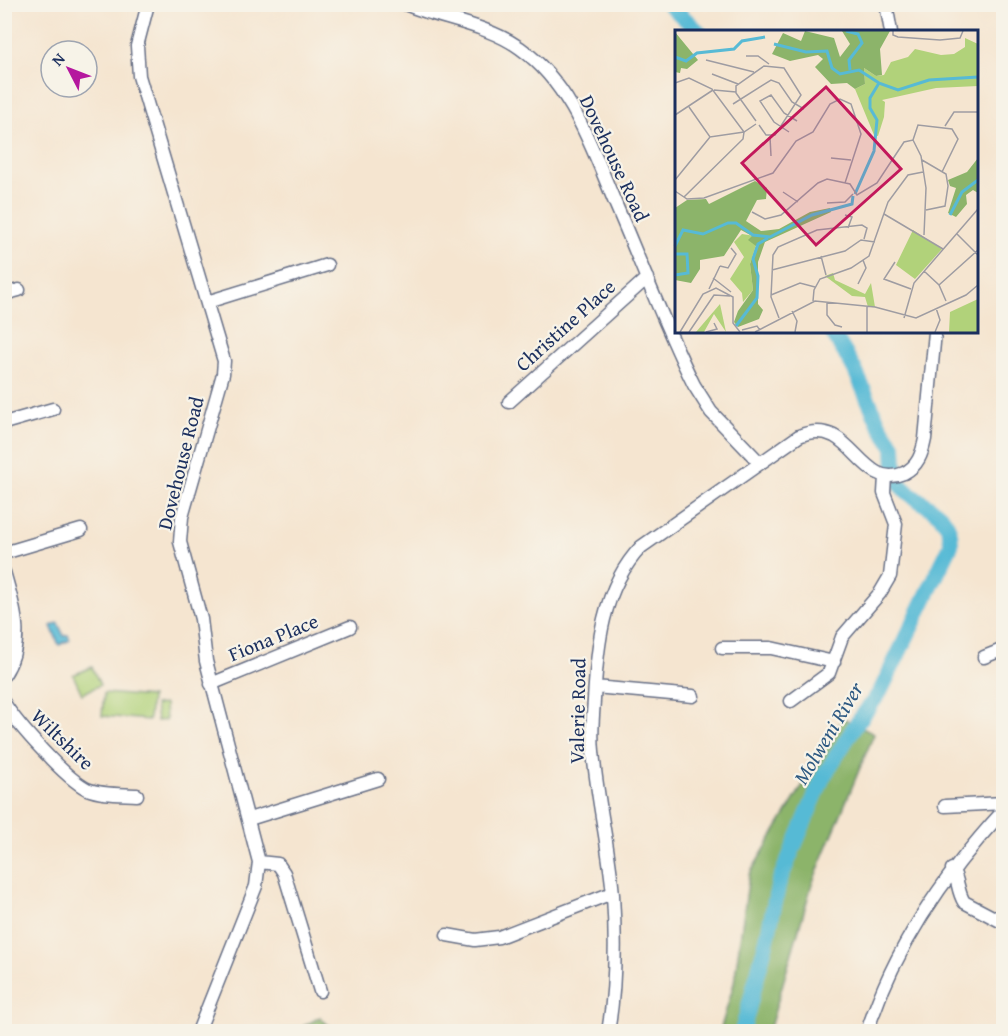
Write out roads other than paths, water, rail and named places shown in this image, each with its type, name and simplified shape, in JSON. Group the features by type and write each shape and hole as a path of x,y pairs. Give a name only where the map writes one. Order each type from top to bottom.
{"street":[{"name":"Dovehouse Road","path":"148,4 138,46 139,76 224,366 182,517 179,539 199,610 211,684 259,861 256,886 198,1032"},
{"name":"Dovehouse Road","path":"405,4 503,38 520,48 546,70 569,102 584,129 647,278 702,399 760,463"},
{"path":"886,4 891,30"},
{"path":"207,302 327,265"},
{"name":"Christine Place","path":"509,402 647,278"},
{"path":"4,294 19,290"},
{"path":"791,701 825,677 834,662 842,637 880,593 890,576 896,524 884,494 885,476 900,474 911,469 921,456 925,439 935,333"},
{"path":"4,423 53,409"},
{"name":"Valerie Road","path":"608,1032 615,960 612,893 592,748 595,687 598,640 603,620 632,557 655,537 799,436 820,432 837,438 870,469 885,476"},
{"path":"4,552 81,530"},
{"path":"4,572 18,635 15,655 4,675"},
{"name":"Fiona Place","path":"211,684 350,627"},
{"path":"722,648 771,648 834,662"},
{"path":"984,657 1004,649"},
{"path":"595,687 693,696"},
{"name":"Wiltshire","path":"4,703 26,735 84,787 102,792 137,795"},
{"path":"249,819 378,779"},
{"path":"945,806 1004,803"},
{"path":"867,1032 904,944 952,869 1004,810"},
{"path":"259,861 278,864 284,873 320,991"},
{"path":"952,869 958,877 964,902 1004,923"},
{"path":"447,935 475,940 499,937 612,893"}],"water":[{"path":"58,623 64,636 68,635 70,640 59,645 51,626"}],"waterway":[{"name":"Molweni River","path":"669,4 697,30"},
{"name":"Molweni River","path":"833,333 854,368 880,426 894,447 895,467"},
{"name":"Molweni River","path":"742,1032 767,939 779,882 823,777 855,726 880,692 951,545 947,524 901,486"}]}
